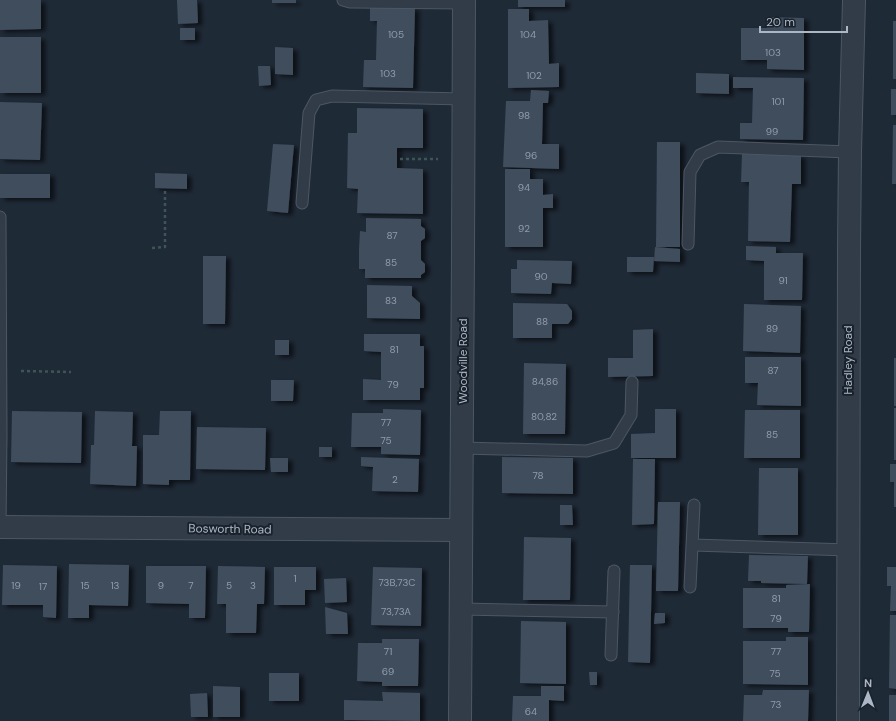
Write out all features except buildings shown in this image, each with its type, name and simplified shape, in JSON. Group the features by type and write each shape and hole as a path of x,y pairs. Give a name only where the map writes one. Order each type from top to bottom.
{"street":[{"name":"Hadley Road","path":"848,721 850,152 854,0"},
{"name":"Woodville Road","path":"460,721 464,2"},
{"name":"Bosworth Road","path":"0,526 461,530"}],"lane":[{"path":"343,0 350,2 464,2"},
{"path":"302,203 309,112 316,100 332,96 464,99"},
{"path":"688,244 690,172 700,155 718,147 850,152"},
{"path":"0,217 0,526"},
{"path":"462,448 587,451 614,443 631,415 632,382"},
{"path":"690,587 694,505"},
{"path":"693,545 849,550"},
{"path":"611,655 614,571"},
{"path":"461,609 613,612"}],"path":[{"path":"400,159 464,160"},
{"path":"152,248 165,247 165,191"},
{"path":"1,371 71,372"}]}
